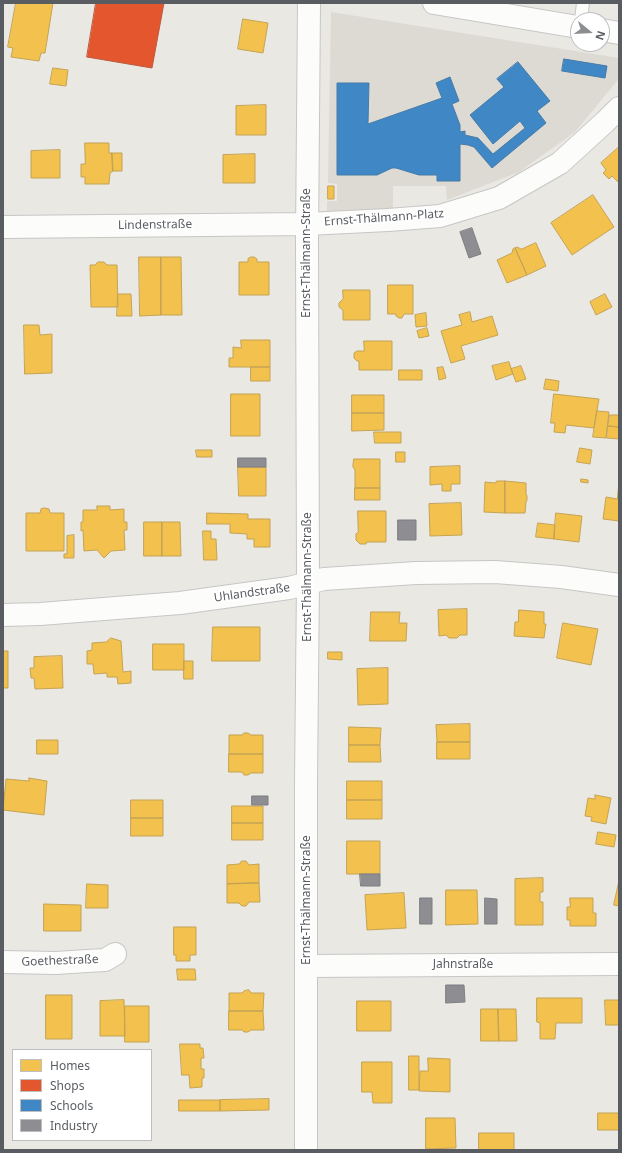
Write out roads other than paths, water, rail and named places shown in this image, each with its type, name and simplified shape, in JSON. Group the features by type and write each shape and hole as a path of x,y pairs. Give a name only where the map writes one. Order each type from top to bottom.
{"street":[{"name":"Ernst-Thälmann-Straße","path":"306,1150 308,3"},
{"path":"444,4 570,26"},
{"name":"Ernst-Thälmann-Platz","path":"307,224 388,220 422,214 440,216 499,198 560,163 619,108"},
{"name":"Lindenstraße","path":"3,227 307,224"},
{"name":"Uhlandstraße","path":"3,615 40,614 180,603 289,588 324,579 407,573 496,572 561,577 619,585"},
{"name":"Goethestraße","path":"3,962 56,963 105,960 115,954"},
{"name":"Jahnstraße","path":"307,966 619,964"}]}
